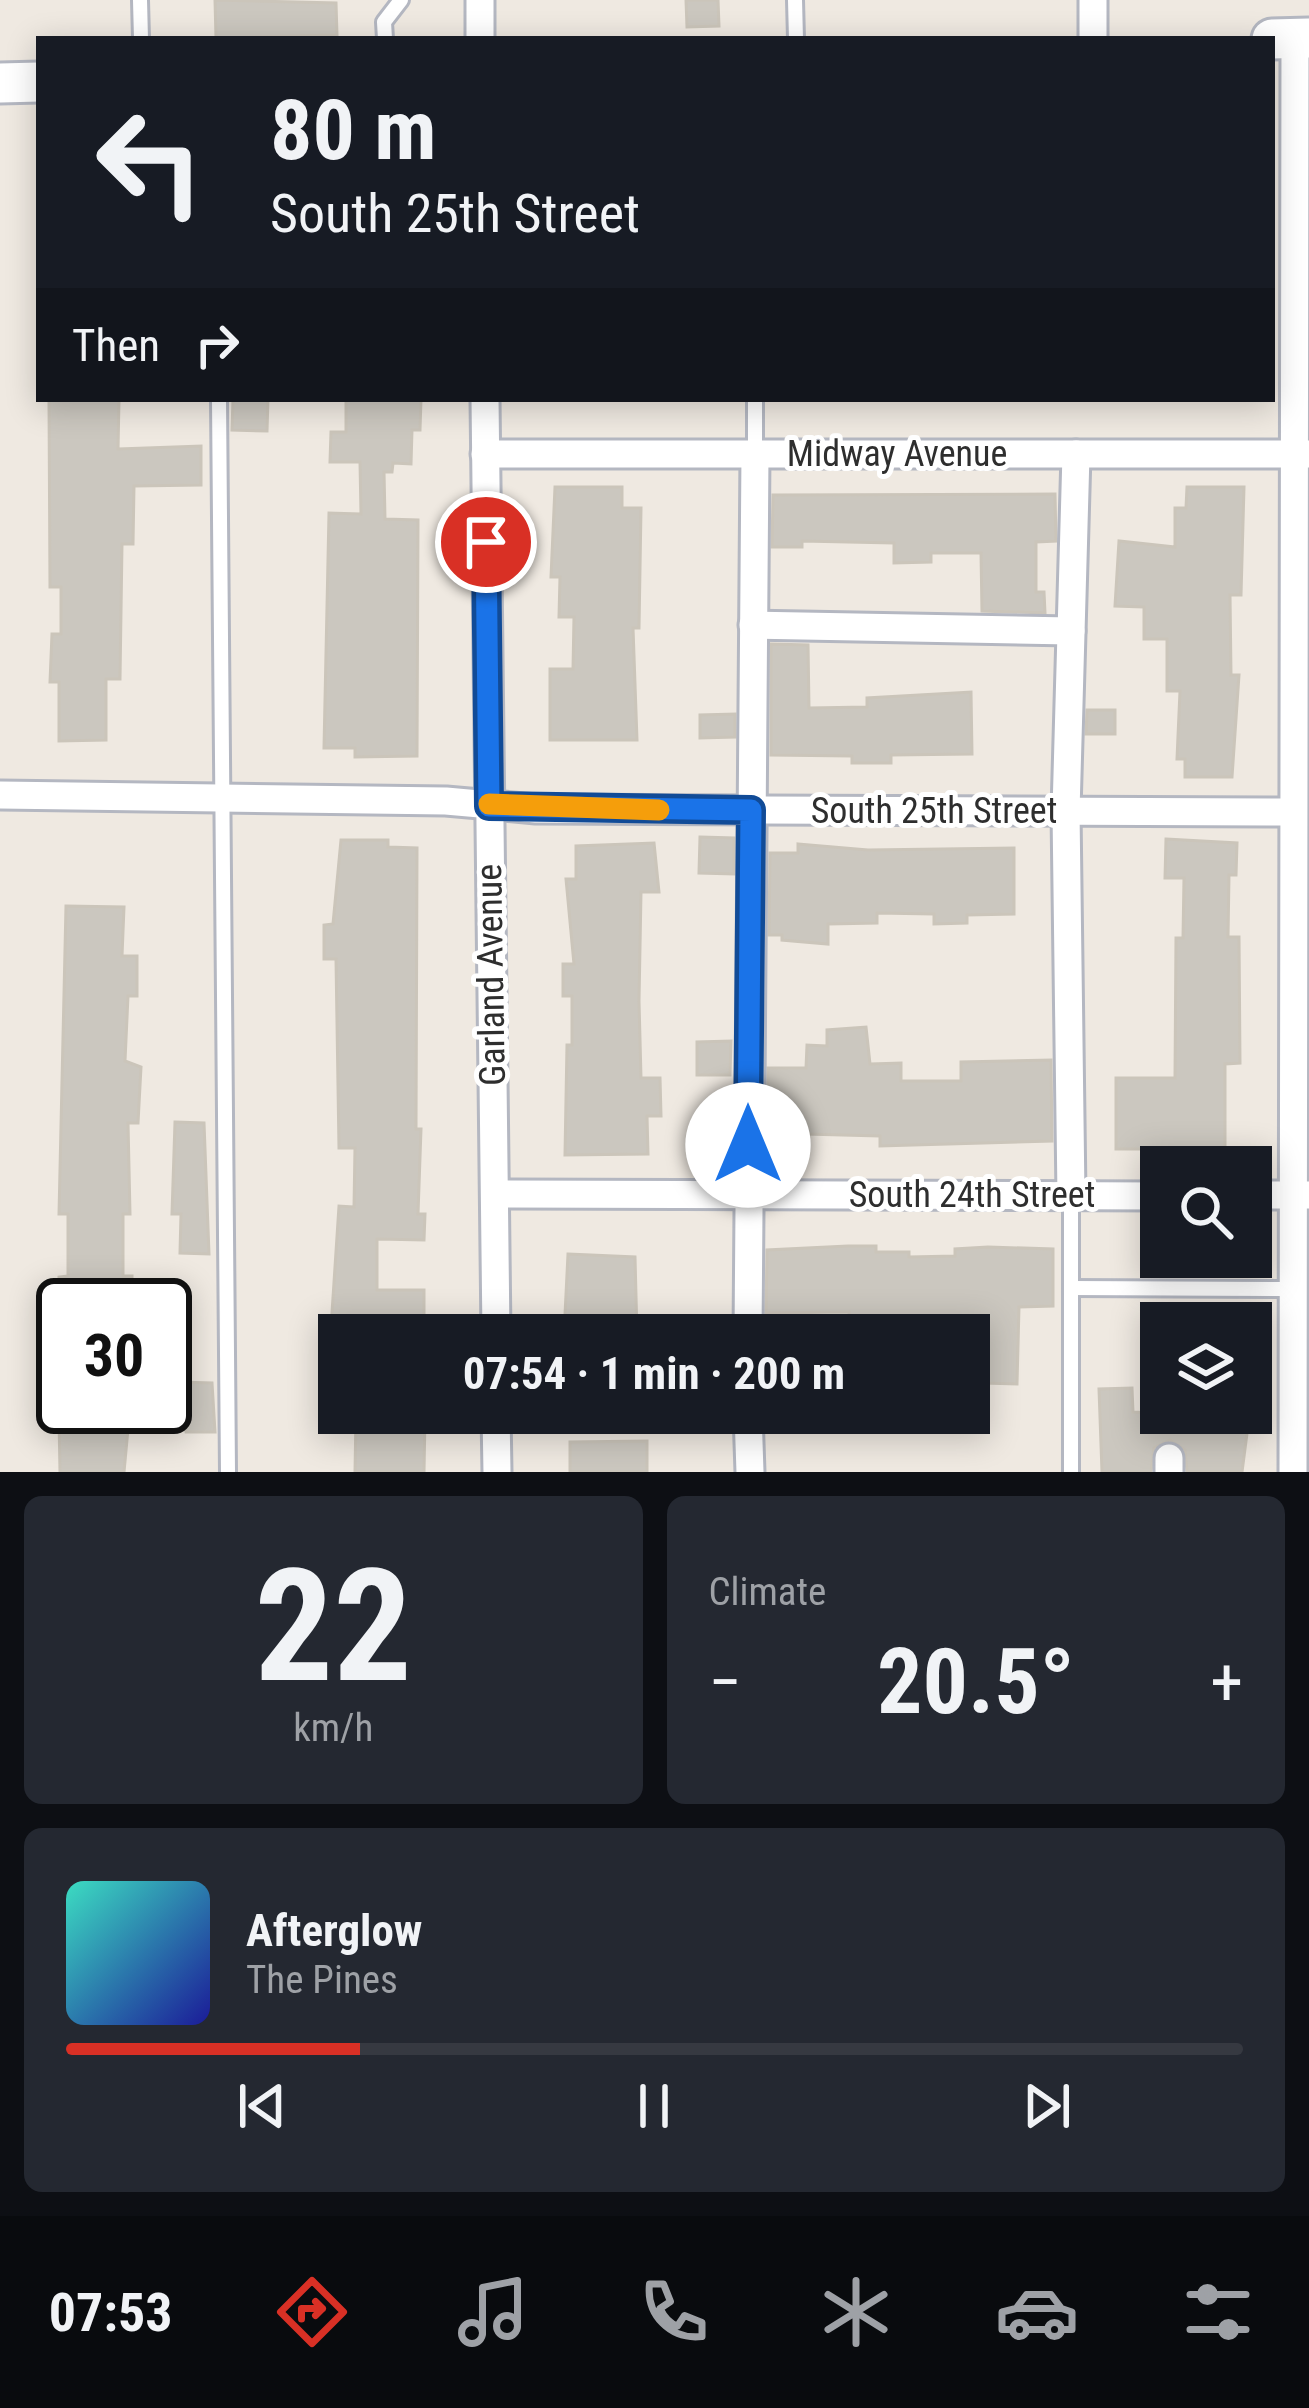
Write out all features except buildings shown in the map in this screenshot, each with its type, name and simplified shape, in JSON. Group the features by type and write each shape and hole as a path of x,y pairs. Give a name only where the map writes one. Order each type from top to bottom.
{"street":[{"path":"479,0 480,36"},
{"path":"1093,0 1093,36"},
{"path":"1292,38 1301,454 1293,812 1300,1195 1292,1289 1293,1472"},
{"path":"0,83 36,82"},
{"name":"Garland Avenue","path":"485,402 496,1314"},
{"name":"Midway Avenue","path":"485,454 1301,454"},
{"path":"748,1314 755,454"},
{"path":"1071,1196 1066,811 1076,454"},
{"path":"752,625 1071,631"},
{"name":"South 25th Street","path":"0,795 751,810 1293,812"},
{"name":"South 24th Street","path":"494,1194 1140,1196"},
{"path":"496,1434 497,1472"},
{"path":"749,1434 750,1472"}],"lane":[{"path":"140,0 140,36"},
{"path":"385,36 384,22 401,0"},
{"path":"795,0 796,36"},
{"path":"219,402 228,1472"},
{"path":"755,402 755,454"},
{"path":"1071,1196 1071,1472"},
{"path":"1071,1288 1292,1289"}],"slow traffic":[{"path":"489,804 659,810"}],"route":[{"path":"486,542 489,806 751,810 748,1145"}]}
